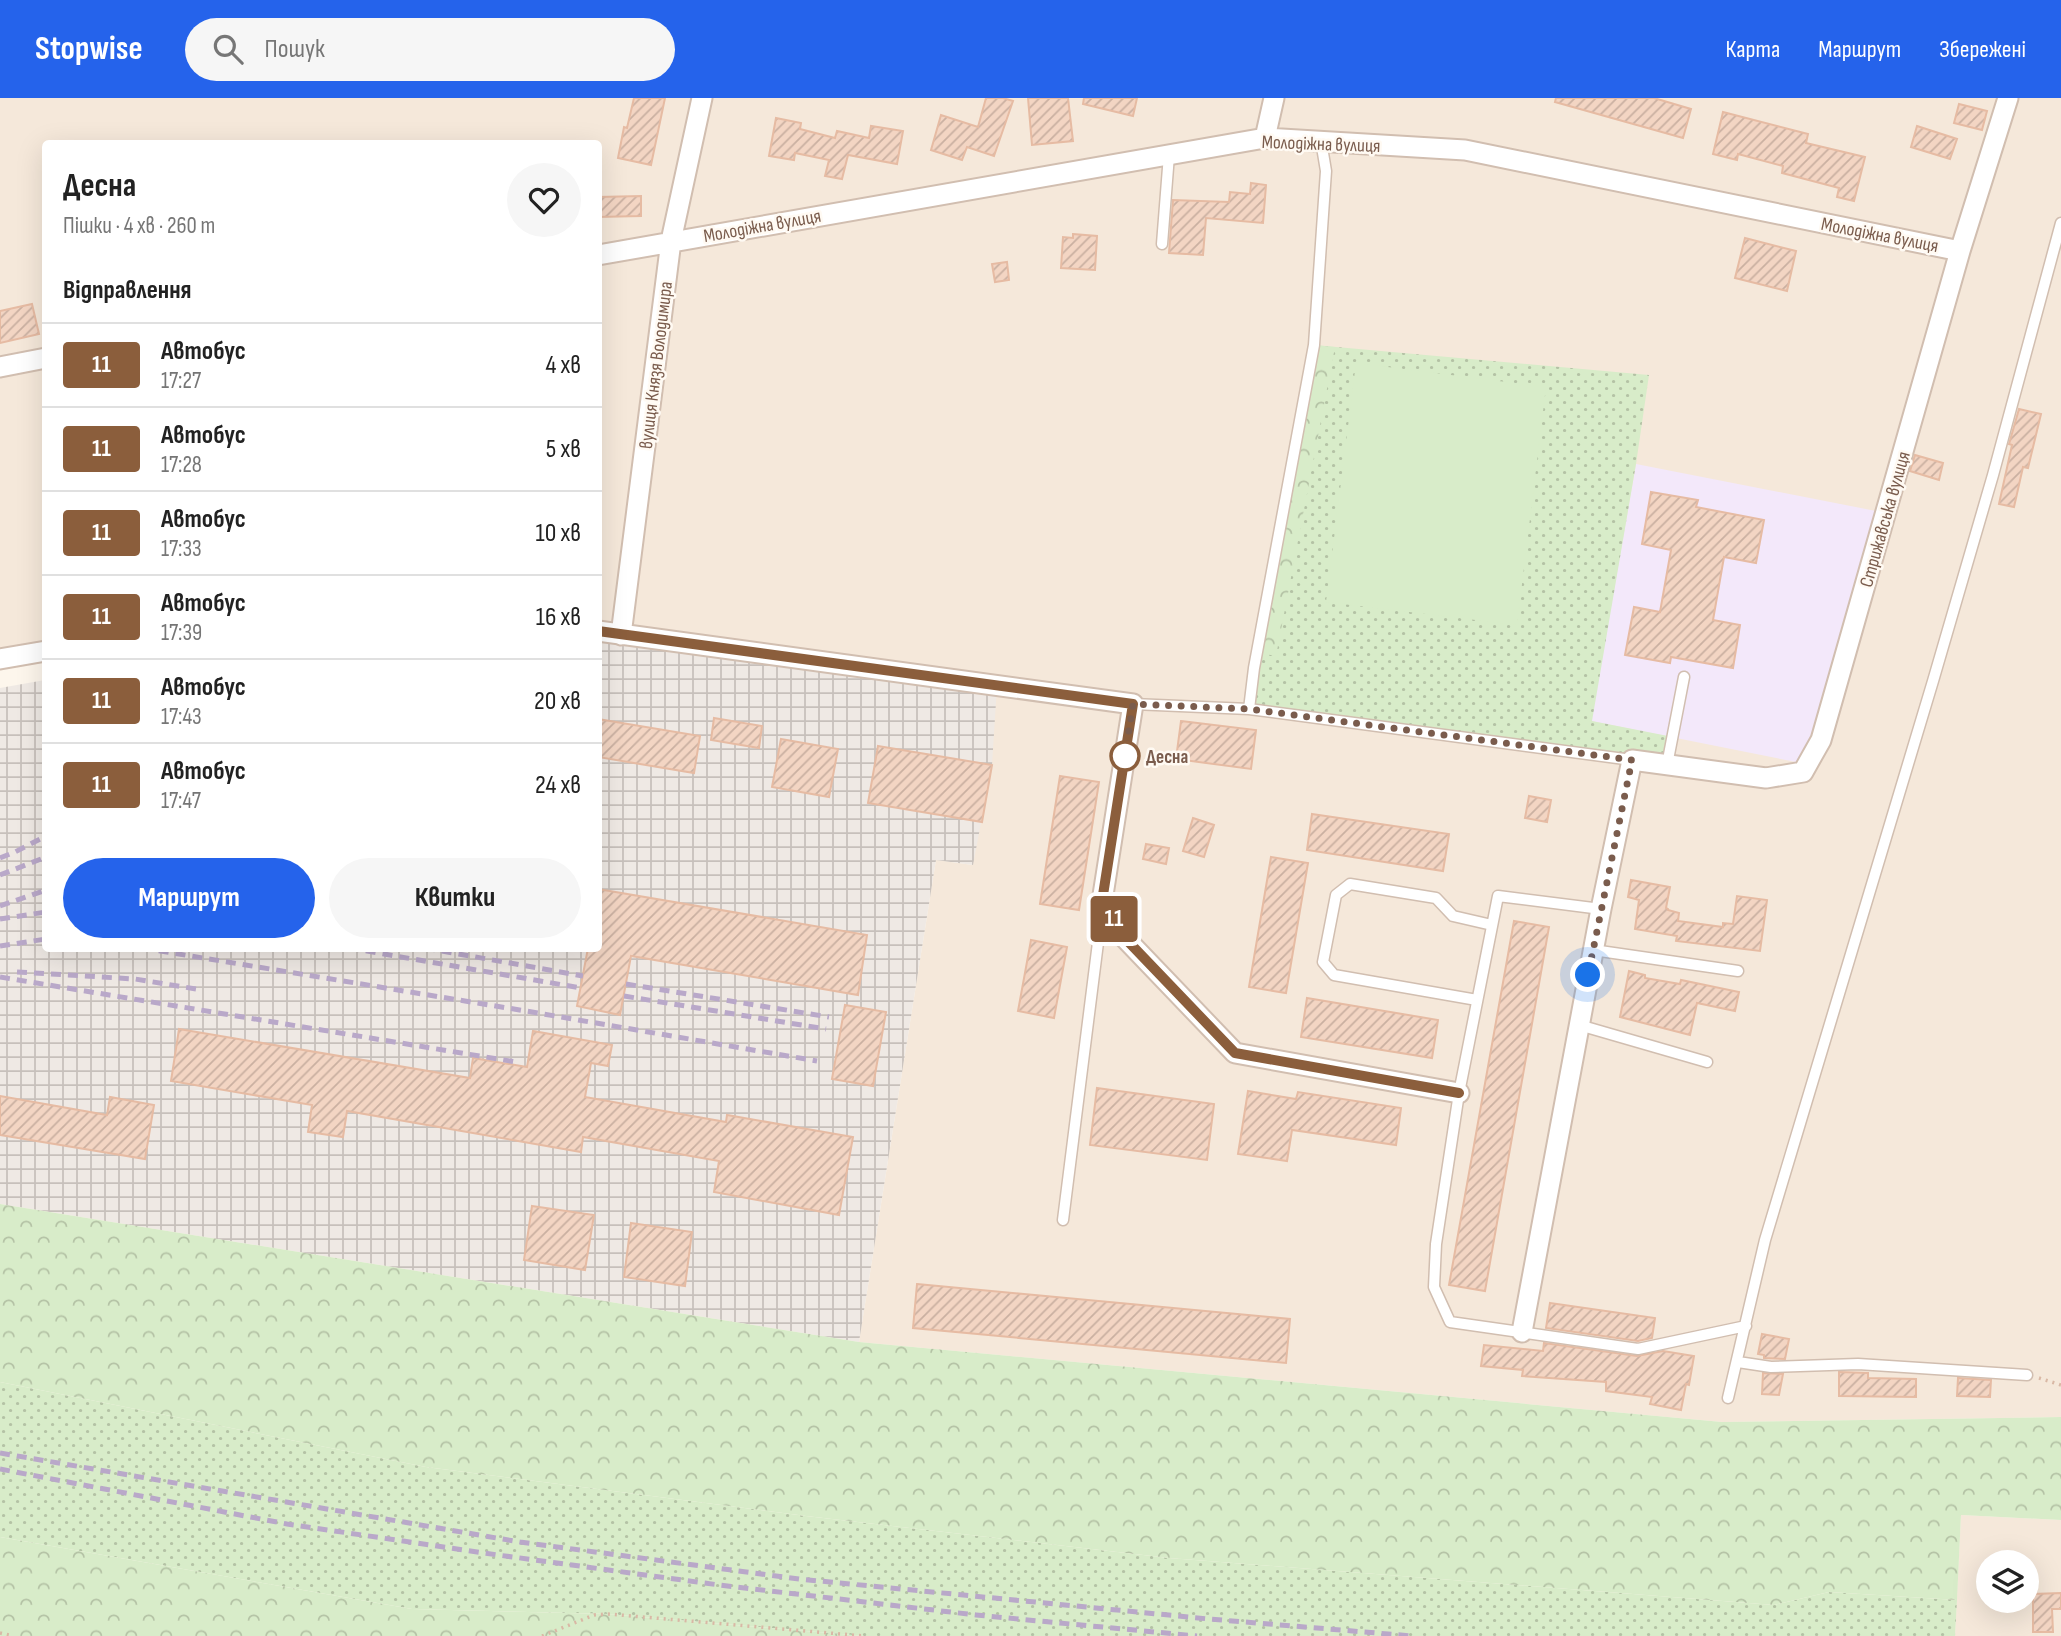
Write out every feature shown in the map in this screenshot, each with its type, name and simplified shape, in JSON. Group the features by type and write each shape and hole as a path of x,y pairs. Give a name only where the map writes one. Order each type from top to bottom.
{"street":[{"name":"вулиця Князя Володимира","path":"621,635 671,241 702,98"},
{"path":"1265,138 1275,98"},
{"name":"Стрижавська вулиця","path":"1632,760 1766,778 1803,772 1821,740 1960,251 2008,98"},
{"name":"Молодіжна вулиця","path":"602,254 1265,138 1465,150 1960,251"},
{"path":"0,367 42,360"},
{"path":"602,632 1133,704 1103,895 1121,934 1235,1053 1459,1093"},
{"path":"0,659 42,651"},
{"path":"1522,1332 1593,950 1632,760"}],"lane":[{"path":"1249,709 1254,668 1314,345 1326,171 1321,141"},
{"path":"1162,244 1169,155"},
{"path":"1728,1398 1765,1240 1937,668 1993,475 2061,223"},
{"path":"1667,765 1684,677"},
{"path":"1133,704 1249,709 1632,760"},
{"path":"1477,1000 1334,975 1323,962 1336,895 1350,884 1436,898 1453,916 1492,925"},
{"path":"1063,1220 1103,895"},
{"path":"1601,909 1498,896 1459,1093 1437,1244 1434,1287 1450,1322 1638,1349 1746,1326"},
{"path":"1593,950 1738,971"},
{"path":"1579,1025 1707,1062"},
{"path":"1738,1362 1771,1367 1858,1364 2027,1375"}],"path":[{"path":"2027,1375 2061,1385"},
{"path":"542,1636 594,1615 608,1614 864,1636"},
{"path":"0,1633 12,1636"}],"shaded area":[{"path":"0,98 2061,98 2061,1417 1722,1422 859,1342 936,860 973,865 602,633 602,140 42,140 42,652 0,659"},
{"path":"1636,464 1876,511 1812,738 1796,762 1591,721"},
{"path":"602,631 997,686 992,765 973,865 936,860 859,1342 0,1204 0,688 42,681 42,952 602,952"},
{"path":"1961,1515 2061,1520 2061,1636 1955,1636"}],"green space":[{"path":"1314,345 1649,375 1592,721 1673,737 1667,765 1249,709"},
{"path":"1314,345 1335,347 1276,656 1258,653"},
{"path":"1356,363 1546,387 1517,625 1326,602"},
{"path":"0,1204 859,1342 1722,1422 2061,1417 2061,1520 1961,1515 1957,1600 1829,1592 1774,1605 1169,1558 806,1516 426,1467 0,1382"},
{"path":"0,1382 426,1467 806,1516 1169,1558 1774,1605 1829,1592 1957,1600 1955,1636 864,1636 608,1614 412,1609 0,1537"},
{"path":"0,1537 412,1609 608,1614 864,1636 0,1636"}],"building":[{"path":"634,98 665,98 651,165 618,158 624,127 627,128"},
{"path":"986,98 1013,101 994,156 967,147 962,160 931,150 941,115 978,127"},
{"path":"1028,98 1068,98 1073,141 1032,145"},
{"path":"1084,98 1137,98 1133,116 1083,104"},
{"path":"1556,98 1654,98 1691,109 1683,138 1555,102"},
{"path":"1959,104 1987,111 1982,130 1954,123"},
{"path":"1723,112 1808,134 1806,143 1865,157 1854,201 1837,197 1839,188 1782,173 1783,166 1738,154 1737,160 1713,154"},
{"path":"776,118 801,123 800,129 835,138 837,131 869,138 871,126 903,131 897,164 848,155 842,179 825,176 829,160 795,153 794,160 769,156"},
{"path":"1917,126 1957,139 1950,159 1911,147"},
{"path":"1251,183 1266,185 1263,223 1206,218 1203,255 1169,253 1173,200 1229,202 1230,192 1250,194"},
{"path":"641,196 641,216 602,217 602,197"},
{"path":"1073,234 1097,236 1095,270 1061,268 1063,237 1073,238"},
{"path":"1745,238 1796,251 1787,291 1735,278"},
{"path":"1007,262 1009,280 995,282 992,264"},
{"path":"32,304 39,334 0,343 0,311"},
{"path":"2019,409 2041,414 2028,468 2023,467 2014,507 1999,504 2012,445 2009,444"},
{"path":"1915,455 1943,463 1939,480 1910,471"},
{"path":"1651,492 1698,500 1696,507 1764,520 1756,563 1724,557 1713,620 1740,625 1733,668 1671,657 1670,663 1625,655 1634,607 1660,612 1671,550 1642,544"},
{"path":"714,718 762,726 759,748 711,740"},
{"path":"602,720 700,736 694,773 602,758"},
{"path":"1181,721 1256,730 1251,769 1176,759"},
{"path":"781,739 838,749 829,797 772,787"},
{"path":"878,746 992,765 982,822 868,803"},
{"path":"1060,776 1099,782 1079,910 1040,904"},
{"path":"1529,796 1551,800 1547,822 1525,818"},
{"path":"1312,814 1449,834 1443,871 1307,850"},
{"path":"1193,818 1214,825 1204,857 1183,851"},
{"path":"1146,844 1169,848 1166,864 1143,859"},
{"path":"1271,857 1308,863 1286,993 1249,987"},
{"path":"1631,880 1670,887 1666,908 1679,913 1678,921 1723,927 1723,923 1733,924 1737,896 1767,900 1760,951 1676,941 1677,936 1635,929 1639,900 1628,897"},
{"path":"602,890 867,935 858,995 631,956 620,1015 577,1006 587,952 602,952"},
{"path":"1514,921 1549,927 1485,1291 1449,1285"},
{"path":"1031,940 1067,947 1054,1018 1018,1011"},
{"path":"1629,971 1645,975 1645,978 1680,984 1681,980 1739,992 1735,1011 1697,1003 1690,1035 1620,1017"},
{"path":"1307,998 1438,1020 1432,1058 1301,1037"},
{"path":"845,1005 886,1012 873,1086 832,1079"},
{"path":"179,1029 470,1078 473,1058 527,1067 533,1031 612,1045 608,1066 591,1063 585,1097 726,1122 727,1115 853,1137 839,1215 714,1192 719,1161 583,1137 581,1152 347,1111 343,1137 308,1132 312,1105 171,1081"},
{"path":"1097,1088 1214,1104 1207,1160 1090,1145"},
{"path":"1248,1091 1296,1099 1298,1092 1401,1108 1396,1145 1292,1130 1287,1161 1238,1154"},
{"path":"0,1096 107,1115 110,1097 154,1105 145,1159 0,1135"},
{"path":"532,1206 594,1215 585,1270 524,1260"},
{"path":"631,1223 692,1232 685,1286 624,1277"},
{"path":"917,1284 1290,1319 1286,1363 913,1328"},
{"path":"1550,1303 1655,1318 1652,1338 1638,1341 1546,1328"},
{"path":"1762,1334 1789,1339 1785,1359 1764,1358 1764,1355 1758,1354"},
{"path":"1544,1343 1637,1356 1663,1351 1694,1356 1681,1410 1650,1404 1652,1397 1606,1391 1606,1382 1522,1376 1523,1370 1481,1366 1484,1345 1543,1351"},
{"path":"1839,1372 1868,1373 1868,1378 1916,1379 1916,1397 1839,1396"},
{"path":"1763,1373 1783,1374 1779,1395 1762,1394"},
{"path":"1958,1378 1991,1380 1990,1397 1957,1396"},
{"path":"2061,1593 2061,1609 2052,1609 2053,1632 2033,1632 2033,1613 2039,1613 2039,1594"}],"railway":[{"path":"0,858 42,838"},
{"path":"0,875 42,859"},
{"path":"0,906 42,891"},
{"path":"0,919 42,913"},
{"path":"0,946 42,940"},
{"path":"166,952 817,1061"},
{"path":"372,952 581,988"},
{"path":"448,952 583,976"},
{"path":"17,972 135,979 202,990"},
{"path":"0,977 516,1062"},
{"path":"626,984 829,1017"},
{"path":"624,996 826,1029"},
{"path":"0,1453 520,1542 799,1579 1412,1636"},
{"path":"0,1469 287,1524 498,1555 719,1585 976,1615 1197,1636"}],"bus line":[{"name":"11","path":"602,632 1133,704 1103,895 1121,934 1235,1053 1459,1093"}],"place":[{"name":"Десна","path":"1125,756"}],"route":[{"path":"1125,756 1133,704 1249,709 1632,760 1588,975"}]}
